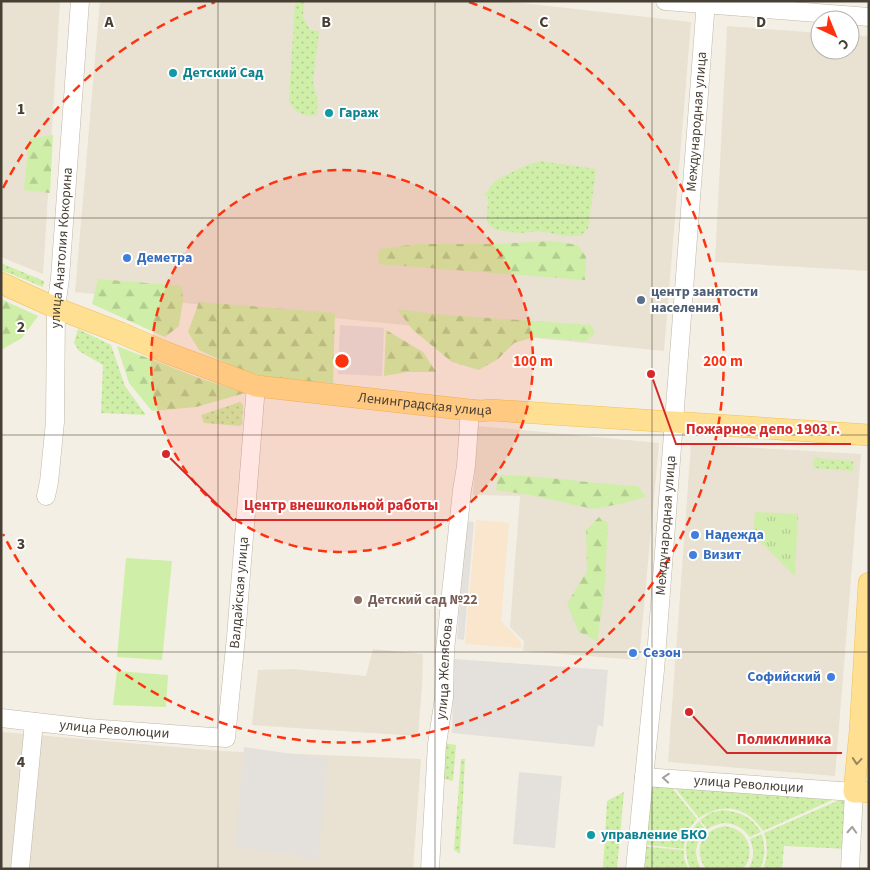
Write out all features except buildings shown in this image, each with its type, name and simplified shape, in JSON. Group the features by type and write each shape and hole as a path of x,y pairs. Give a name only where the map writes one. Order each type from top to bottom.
{"main road":[{"name":"Ленинградская улица","path":"1,283 56,308 256,386 482,411 491,410 869,434"},
{"path":"862,792 869,584"}],"street":[{"name":"улица Анатолия Кокорина","path":"46,496 55,422 56,308 60,278 80,1"},
{"path":"666,1 869,17"},
{"name":"Международная улица","path":"636,869 655,670 706,3"},
{"name":"Валдайская улица","path":"226,738 256,386"},
{"name":"улица Желябова","path":"430,869 437,744 444,698 445,650 466,466 470,410"},
{"name":"улица Революции","path":"1,718 88,728 226,738"},
{"path":"20,869 34,722"},
{"name":"улица Революции","path":"644,776 862,792"},
{"path":"850,869 862,792"}],"shaded area":[{"path":"1,1 60,1 43,274 1,257"},
{"path":"100,1 503,1 691,22 664,351 75,292"},
{"path":"727,26 810,32 810,60 860,60 860,36 869,36 869,271 715,262"},
{"path":"340,325 384,328 382,376 338,374"},
{"path":"478,426 659,443 639,660 523,651 524,641 510,627 520,496 473,495"},
{"path":"691,444 861,454 835,776 668,762"},
{"path":"476,520 509,523 501,621 521,642 521,648 465,644"},
{"path":"466,521 474,522 464,640 457,639"},
{"path":"373,649 423,654 418,736 252,725 258,670 293,669 366,676"},
{"path":"454,659 608,670 603,727 598,725 594,747 452,733"},
{"path":"1,732 221,751 421,759 413,869 1,869"},
{"path":"244,747 328,759 318,861 291,854 235,847"},
{"path":"519,772 562,776 555,848 513,844"}],"green space":[{"path":"295,1 304,1 303,17 310,30 319,31 313,82 318,102 316,116 300,113 289,101"},
{"path":"53,135 50,193 24,190 29,139"},
{"path":"540,161 596,169 588,229 580,236 565,236 540,231 520,233 496,230 487,223 488,196 483,196 495,181 522,167"},
{"path":"552,241 578,245 586,257 585,280 378,264 379,249 418,244 495,244"},
{"path":"1,263 44,281 43,287 1,270"},
{"path":"98,279 182,286 183,300 179,326 165,337 92,304"},
{"path":"1,299 38,316 22,338 1,350"},
{"path":"199,302 335,313 333,383 276,379 243,371 199,350 188,332"},
{"path":"397,309 432,314 591,325 595,334 585,341 535,337 514,343 498,359 479,370 452,362 413,330"},
{"path":"78,329 111,345 125,386 146,415 101,413 103,365 79,351 74,343"},
{"path":"386,330 423,352 436,372 407,372 384,376"},
{"path":"117,346 199,378 245,393 196,407 152,411 129,383"},
{"path":"240,402 243,405 242,424 240,426 204,423 201,415"},
{"path":"814,458 853,461 853,471 813,468"},
{"path":"498,475 533,476 638,486 646,497 593,509 530,495 496,490"},
{"path":"755,512 798,514 795,576 753,535"},
{"path":"599,517 608,523 604,595 597,641 579,632 567,604 587,571 586,530"},
{"path":"126,558 172,561 162,660 117,657"},
{"path":"117,671 168,675 166,707 113,705"},
{"path":"445,743 456,745 453,781 440,778"},
{"path":"461,759 465,759 460,854 454,850"},
{"path":"645,778 665,779 697,819 688,830 686,838 640,833"},
{"path":"668,779 850,792 763,831 750,816 734,809 717,810 699,818"},
{"path":"624,792 617,869 603,869 607,801"},
{"path":"853,794 848,849 784,846 782,869 763,869 767,851 764,833"},
{"path":"722,810 744,816 753,822 761,832 750,837 736,825 725,823 707,829 700,820 710,813"},
{"path":"699,821 706,830 699,839 696,848 698,864 701,869 690,869 686,855 687,843 691,832"},
{"path":"725,826 739,831 747,840 750,852 747,864 743,869 706,869 700,854 702,842 710,832"},
{"path":"762,834 764,851 760,869 748,869 752,862 753,854 750,839"},
{"path":"640,835 685,839 684,849 639,844"},
{"path":"639,846 684,850 684,858 688,869 637,869"}],"place":[{"name":"Детский Сад","path":"173,73"},
{"name":"Гараж","path":"329,113"},
{"name":"Деметра","path":"127,258"},
{"name":"центр занятости населения","path":"641,300"},
{"name":"Пожарное депо 1903 г.","path":"651,374"},
{"name":"Центр внешкольной работы","path":"166,454"},
{"name":"Надежда","path":"695,535"},
{"name":"Визит","path":"693,555"},
{"name":"Детский сад №22","path":"358,600"},
{"name":"Сезон","path":"633,653"},
{"name":"Софийский","path":"831,677"},
{"name":"Поликлиника","path":"689,712"},
{"name":"управление БКО","path":"591,835"}]}
